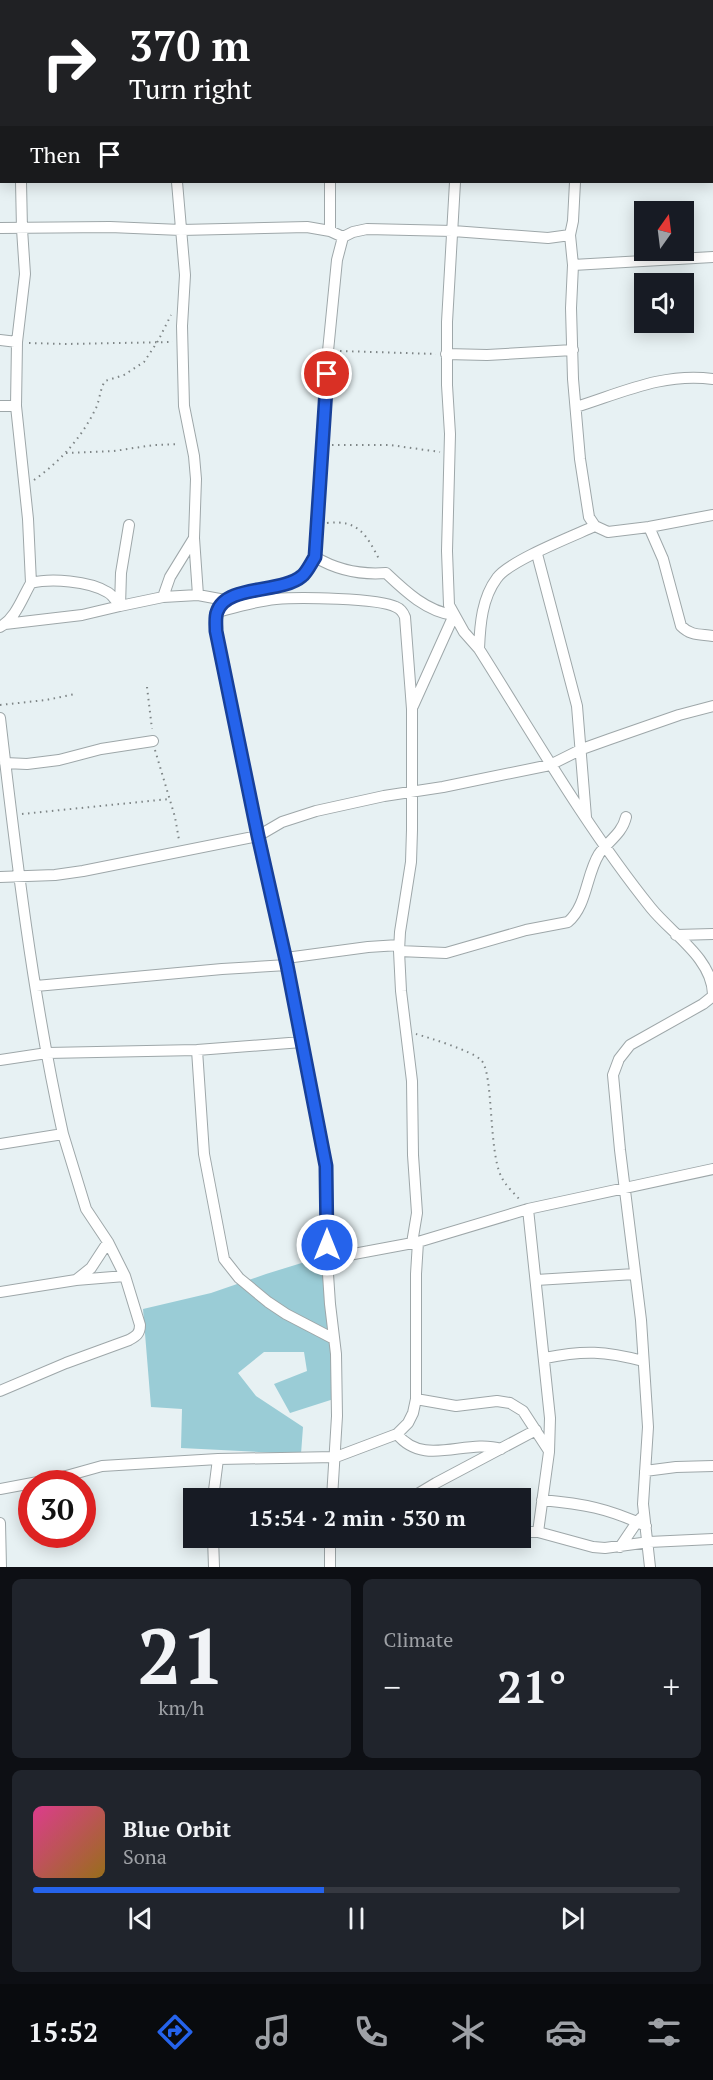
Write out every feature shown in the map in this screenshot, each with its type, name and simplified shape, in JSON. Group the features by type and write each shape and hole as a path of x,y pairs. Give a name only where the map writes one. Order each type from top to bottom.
{"street":[{"path":"3,625 16,612 31,583 31,547 16,406 17,342 26,274 21,183"},
{"path":"177,183 185,266 182,326 183,406 192,446 196,480 194,538 198,594"},
{"path":"330,183 330,231"},
{"path":"455,183 446,354 450,413 447,551 449,605 464,632 479,649 550,765 586,818 647,903 699,960 713,983 713,995 703,1004 630,1045 619,1059 613,1075 643,1361 648,1428 642,1521 649,1542 650,1567"},
{"path":"575,183 570,235 573,265 571,308 576,406 585,501 589,517 595,526 608,532 713,515"},
{"path":"0,228 111,227 180,230 285,226 330,231 343,237"},
{"path":"333,1488 337,1416 334,1339 327,1259 326,1166 286,962 219,650 216,631 217,612 225,600 236,595 284,585 302,576 315,557 319,524 328,351 337,260 343,237 367,229 453,231 549,238 570,235"},
{"path":"573,265 713,257"},
{"path":"0,340 17,342"},
{"path":"446,354 487,355 573,350"},
{"path":"576,406 658,380 694,376 713,379"},
{"path":"0,406 16,406"},
{"path":"120,606 122,564 129,525"},
{"path":"479,649 480,619 497,578 511,564 595,526"},
{"path":"649,527 663,559 681,626 687,632 713,636"},
{"path":"163,597 170,577 194,538"},
{"path":"537,554 577,706 586,818"},
{"path":"315,557 341,569 368,575 386,573 413,598 438,612 454,615"},
{"path":"31,583 66,580 86,585 108,592 120,606"},
{"path":"3,625 82,615 163,597 198,594 225,600"},
{"path":"0,1490 59,1478 102,1466 218,1459 336,1457 397,1434 408,1423 413,1413 416,1399 415,1243 417,1213 413,1155 412,1081 405,1031 399,948 411,862 412,709 405,617 396,606 382,603 316,598 277,599 217,612"},
{"path":"412,709 454,615"},
{"path":"0,877 56,875 83,871 258,836 297,815 550,765 582,749 713,706"},
{"path":"0,718 36,986 63,1134 86,1209 108,1242 124,1276 140,1325 137,1336 0,1391"},
{"path":"5,763 27,764 59,760 101,749 153,741"},
{"path":"36,986 286,962 368,946 446,953 461,951 526,930 568,922 579,908 599,854 620,831 626,817"},
{"path":"676,935 713,934"},
{"path":"0,1060 47,1053 197,1050 302,1042"},
{"path":"197,1050 204,1154 224,1259 239,1278 268,1302 334,1339"},
{"path":"0,1144 63,1134"},
{"path":"327,1259 415,1243 528,1209 713,1169"},
{"path":"528,1209 550,1418 549,1452 537,1532"},
{"path":"76,1280 91,1268 108,1242"},
{"path":"536,1280 635,1274"},
{"path":"0,1292 76,1280 124,1276"},
{"path":"545,1358 595,1351 643,1361"},
{"path":"416,1399 456,1406 497,1401 510,1403 523,1411 549,1452"},
{"path":"428,1488 536,1430"},
{"path":"397,1434 410,1446 428,1451 486,1446 501,1449"},
{"path":"214,1488 218,1459"},
{"path":"645,1471 713,1466"},
{"path":"542,1500 586,1505 642,1521"},
{"path":"621,1547 642,1521"},
{"path":"0,1523 1,1567"},
{"path":"531,1532 593,1547 621,1547 649,1542 713,1539"},
{"path":"213,1548 214,1567"},
{"path":"330,1548 330,1567"}],"path":[{"path":"25,486 53,466 66,453 93,414 105,381 134,369 151,353 173,311 184,299"},
{"path":"17,342 65,344 158,341"},
{"path":"328,351 446,354"},
{"path":"66,453 114,451 166,444 192,446"},
{"path":"323,444 390,445 449,453"},
{"path":"319,524 338,522 353,524 372,543 386,573"},
{"path":"147,687 153,741 175,817 182,851"},
{"path":"0,705 75,694"},
{"path":"12,815 169,799"},
{"path":"405,1031 481,1059 487,1075 491,1129 498,1166 502,1178 528,1209"}],"shaded area":[{"path":"321,1257 340,1397 290,1413 274,1384 307,1371 304,1352 264,1352 238,1373 256,1396 303,1427 301,1454 181,1448 182,1409 151,1407 143,1309 211,1293"}],"route":[{"path":"327,374 319,524 315,557 302,576 284,585 236,595 225,600 217,612 216,631 287,965 326,1166 327,1245"}]}
